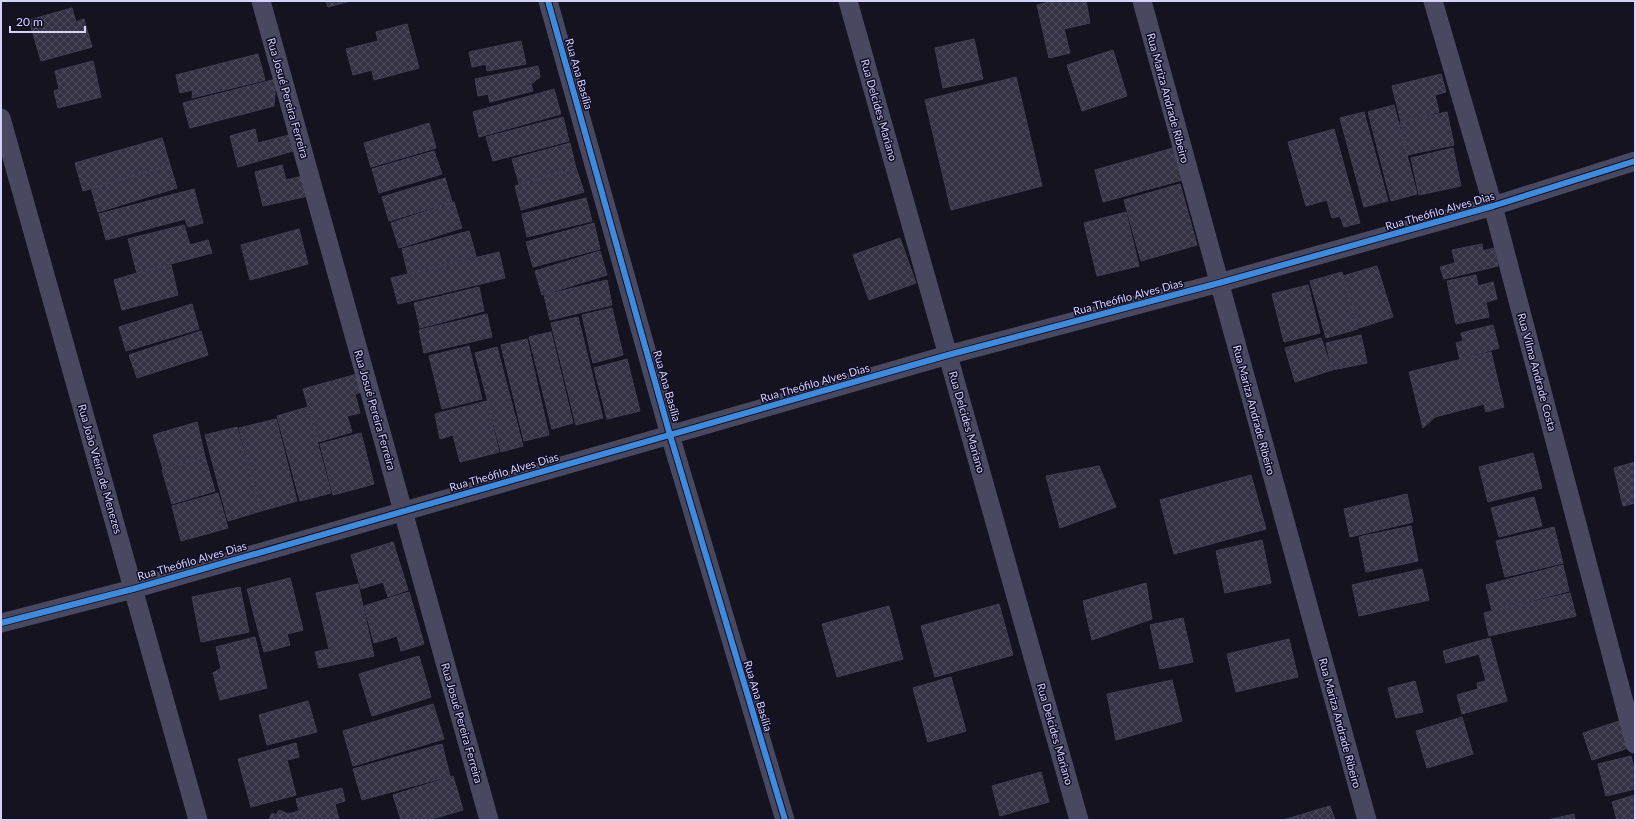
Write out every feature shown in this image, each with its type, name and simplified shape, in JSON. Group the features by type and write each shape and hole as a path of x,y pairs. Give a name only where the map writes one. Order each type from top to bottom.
{"street":[{"name":"Rua Josué Pereira Ferreira","path":"260,1 404,511 489,820"},
{"name":"Rua Ana Basília","path":"548,1 670,435 784,820"},
{"name":"Rua Delcides Mariano","path":"848,1 1079,820"},
{"name":"Rua Mariza Andrade Ribeiro","path":"1142,1 1366,820"},
{"name":"Rua Vilma Andrade Costa","path":"1433,1 1493,206 1635,744"},
{"name":"Rua João Vieira de Menezes","path":"1,118 198,820"},
{"name":"Rua Theófilo Alves Dias","path":"1,623 133,588 948,355 1220,283 1493,206 1635,162"}],"building":[{"path":"326,1 351,1 328,7"},
{"path":"1052,1 1086,1 1090,23 1064,29 1070,53 1049,58 1037,5"},
{"path":"72,8 76,22 84,19 92,47 41,61 29,20"},
{"path":"407,24 419,68 374,80 372,70 353,75 346,49 378,41 376,32"},
{"path":"974,39 983,79 943,88 935,48"},
{"path":"521,41 526,64 487,71 486,64 472,67 469,52"},
{"path":"1113,50 1127,96 1082,111 1067,65"},
{"path":"258,54 265,80 192,98 193,90 180,93 176,75"},
{"path":"93,61 101,97 58,108 54,91 59,89 55,71"},
{"path":"538,66 540,77 531,84 533,91 490,102 488,94 478,96 475,79"},
{"path":"1441,74 1446,92 1435,95 1439,112 1401,122 1392,86"},
{"path":"1016,77 1042,186 951,210 925,100"},
{"path":"276,79 274,106 190,128 183,103"},
{"path":"554,89 561,114 479,137 473,112"},
{"path":"1394,105 1417,194 1391,201 1368,112"},
{"path":"1364,112 1388,201 1364,207 1340,118"},
{"path":"1447,112 1454,145 1407,155 1400,122"},
{"path":"563,117 569,141 493,161 486,137"},
{"path":"429,123 436,148 371,167 364,143"},
{"path":"255,129 258,143 289,135 293,151 238,167 230,136"},
{"path":"1334,129 1360,223 1344,227 1340,216 1332,218 1327,200 1306,206 1288,142"},
{"path":"162,138 170,165 83,191 75,163"},
{"path":"570,143 576,168 519,184 512,159"},
{"path":"1173,148 1182,180 1103,202 1095,170"},
{"path":"1453,148 1461,186 1419,195 1411,158"},
{"path":"434,151 442,174 379,193 372,169"},
{"path":"170,165 177,188 98,212 91,188"},
{"path":"282,165 286,180 303,176 308,196 263,206 255,172"},
{"path":"576,168 584,192 521,210 515,186"},
{"path":"445,178 452,202 389,221 382,197"},
{"path":"1180,184 1197,245 1141,261 1124,200"},
{"path":"194,189 203,223 188,227 185,219 106,240 99,214"},
{"path":"586,198 592,221 527,237 522,214"},
{"path":"454,202 462,228 399,248 391,223"},
{"path":"1126,212 1139,266 1097,276 1084,223"},
{"path":"594,223 600,249 533,267 526,242"},
{"path":"184,225 190,245 208,240 212,253 137,273 128,239"},
{"path":"299,229 308,264 250,280 241,245"},
{"path":"469,231 476,256 408,274 402,249"},
{"path":"900,238 916,283 869,300 853,255"},
{"path":"1482,244 1483,251 1494,248 1498,266 1444,279 1440,267 1455,263 1452,250"},
{"path":"600,251 607,275 542,295 535,271"},
{"path":"499,252 505,278 398,304 391,278"},
{"path":"171,265 178,295 122,310 114,280"},
{"path":"1377,266 1393,317 1359,328 1343,276"},
{"path":"1342,272 1358,329 1326,338 1310,281"},
{"path":"1476,275 1478,286 1493,282 1497,299 1486,302 1489,317 1456,324 1447,281"},
{"path":"607,280 612,305 550,320 544,295"},
{"path":"1308,285 1320,333 1284,342 1272,294"},
{"path":"479,287 484,311 420,328 414,303"},
{"path":"192,304 199,329 126,351 119,327"},
{"path":"612,308 623,355 593,363 582,315"},
{"path":"487,314 492,337 424,353 419,330"},
{"path":"578,317 603,418 576,425 551,323"},
{"path":"1493,325 1499,348 1460,359 1456,343 1463,341 1461,333"},
{"path":"201,331 208,355 137,378 129,355"},
{"path":"551,332 573,423 552,429 529,337"},
{"path":"1361,335 1367,363 1332,370 1326,343"},
{"path":"1321,338 1332,370 1295,382 1285,348"},
{"path":"527,339 549,435 524,441 501,345"},
{"path":"469,346 482,399 442,409 429,356"},
{"path":"497,347 523,446 501,452 475,353"},
{"path":"1491,352 1504,407 1486,412 1484,404 1435,417 1423,428 1409,372"},
{"path":"627,359 640,411 607,419 594,368"},
{"path":"357,374 362,392 355,394 360,413 347,416 352,432 318,442 303,389"},
{"path":"487,401 499,452 460,462 453,435 440,439 435,414"},
{"path":"308,407 331,493 300,501 277,416"},
{"path":"276,419 297,501 261,511 239,428"},
{"path":"197,422 205,457 163,469 153,435"},
{"path":"237,427 261,511 228,521 205,435"},
{"path":"361,433 374,484 333,495 320,444"},
{"path":"1533,453 1542,488 1488,502 1479,467"},
{"path":"205,457 215,491 172,504 162,470"},
{"path":"1635,462 1635,503 1623,506 1614,468"},
{"path":"1099,466 1116,507 1060,528 1046,476"},
{"path":"1251,475 1266,529 1174,554 1160,500"},
{"path":"218,493 228,528 181,541 172,506"},
{"path":"1407,494 1413,522 1350,537 1344,509"},
{"path":"1534,497 1542,526 1499,537 1491,508"},
{"path":"1411,526 1418,561 1366,572 1359,537"},
{"path":"1554,527 1563,563 1505,577 1496,541"},
{"path":"1262,540 1271,583 1225,593 1216,551"},
{"path":"393,542 408,590 388,597 383,582 361,589 351,555"},
{"path":"1563,565 1569,591 1492,611 1486,585"},
{"path":"1422,569 1429,600 1359,616 1352,585"},
{"path":"290,578 303,630 287,634 290,645 264,652 247,589"},
{"path":"1146,583 1152,619 1092,640 1083,601"},
{"path":"358,584 374,656 319,668 315,652 329,649 316,593"},
{"path":"240,587 249,632 201,642 192,597"},
{"path":"409,592 424,644 401,651 397,636 374,643 364,606"},
{"path":"1570,593 1576,616 1489,636 1484,613"},
{"path":"999,604 1013,655 935,677 921,626"},
{"path":"889,606 903,659 837,677 822,624"},
{"path":"1183,618 1193,662 1160,669 1150,625"},
{"path":"255,637 267,688 220,700 213,673 221,668 216,647"},
{"path":"1490,638 1507,701 1462,714 1457,695 1478,689 1477,683 1486,681 1479,654 1446,663 1443,651"},
{"path":"1289,639 1298,677 1236,692 1227,654"},
{"path":"419,656 431,697 372,716 359,674"},
{"path":"951,677 966,731 928,742 913,688"},
{"path":"1172,680 1182,721 1116,740 1107,694"},
{"path":"1415,681 1423,712 1396,718 1388,688"},
{"path":"308,701 317,732 267,745 259,715"},
{"path":"433,704 444,739 353,766 343,731"},
{"path":"1462,717 1473,754 1427,768 1416,731"},
{"path":"1622,720 1631,747 1592,760 1583,733"},
{"path":"296,743 299,757 287,760 296,795 251,807 238,759"},
{"path":"442,744 450,776 362,800 353,769"},
{"path":"1631,756 1635,772 1635,789 1606,796 1598,764"},
{"path":"1041,772 1049,802 1000,816 992,786"},
{"path":"453,776 463,810 428,820 401,820 393,795"},
{"path":"342,788 345,801 335,804 339,820 269,820 272,813 276,815 279,810 288,814 299,811 296,799"},
{"path":"1635,795 1635,820 1617,820 1612,802"},
{"path":"1330,806 1335,820 1283,820"},
{"path":"1574,814 1575,820 1547,820"}],"cycle path":[{"path":"548,1 670,435 785,820"},
{"path":"1,623 133,589 948,355 1219,283 1493,206 1635,161"}]}
